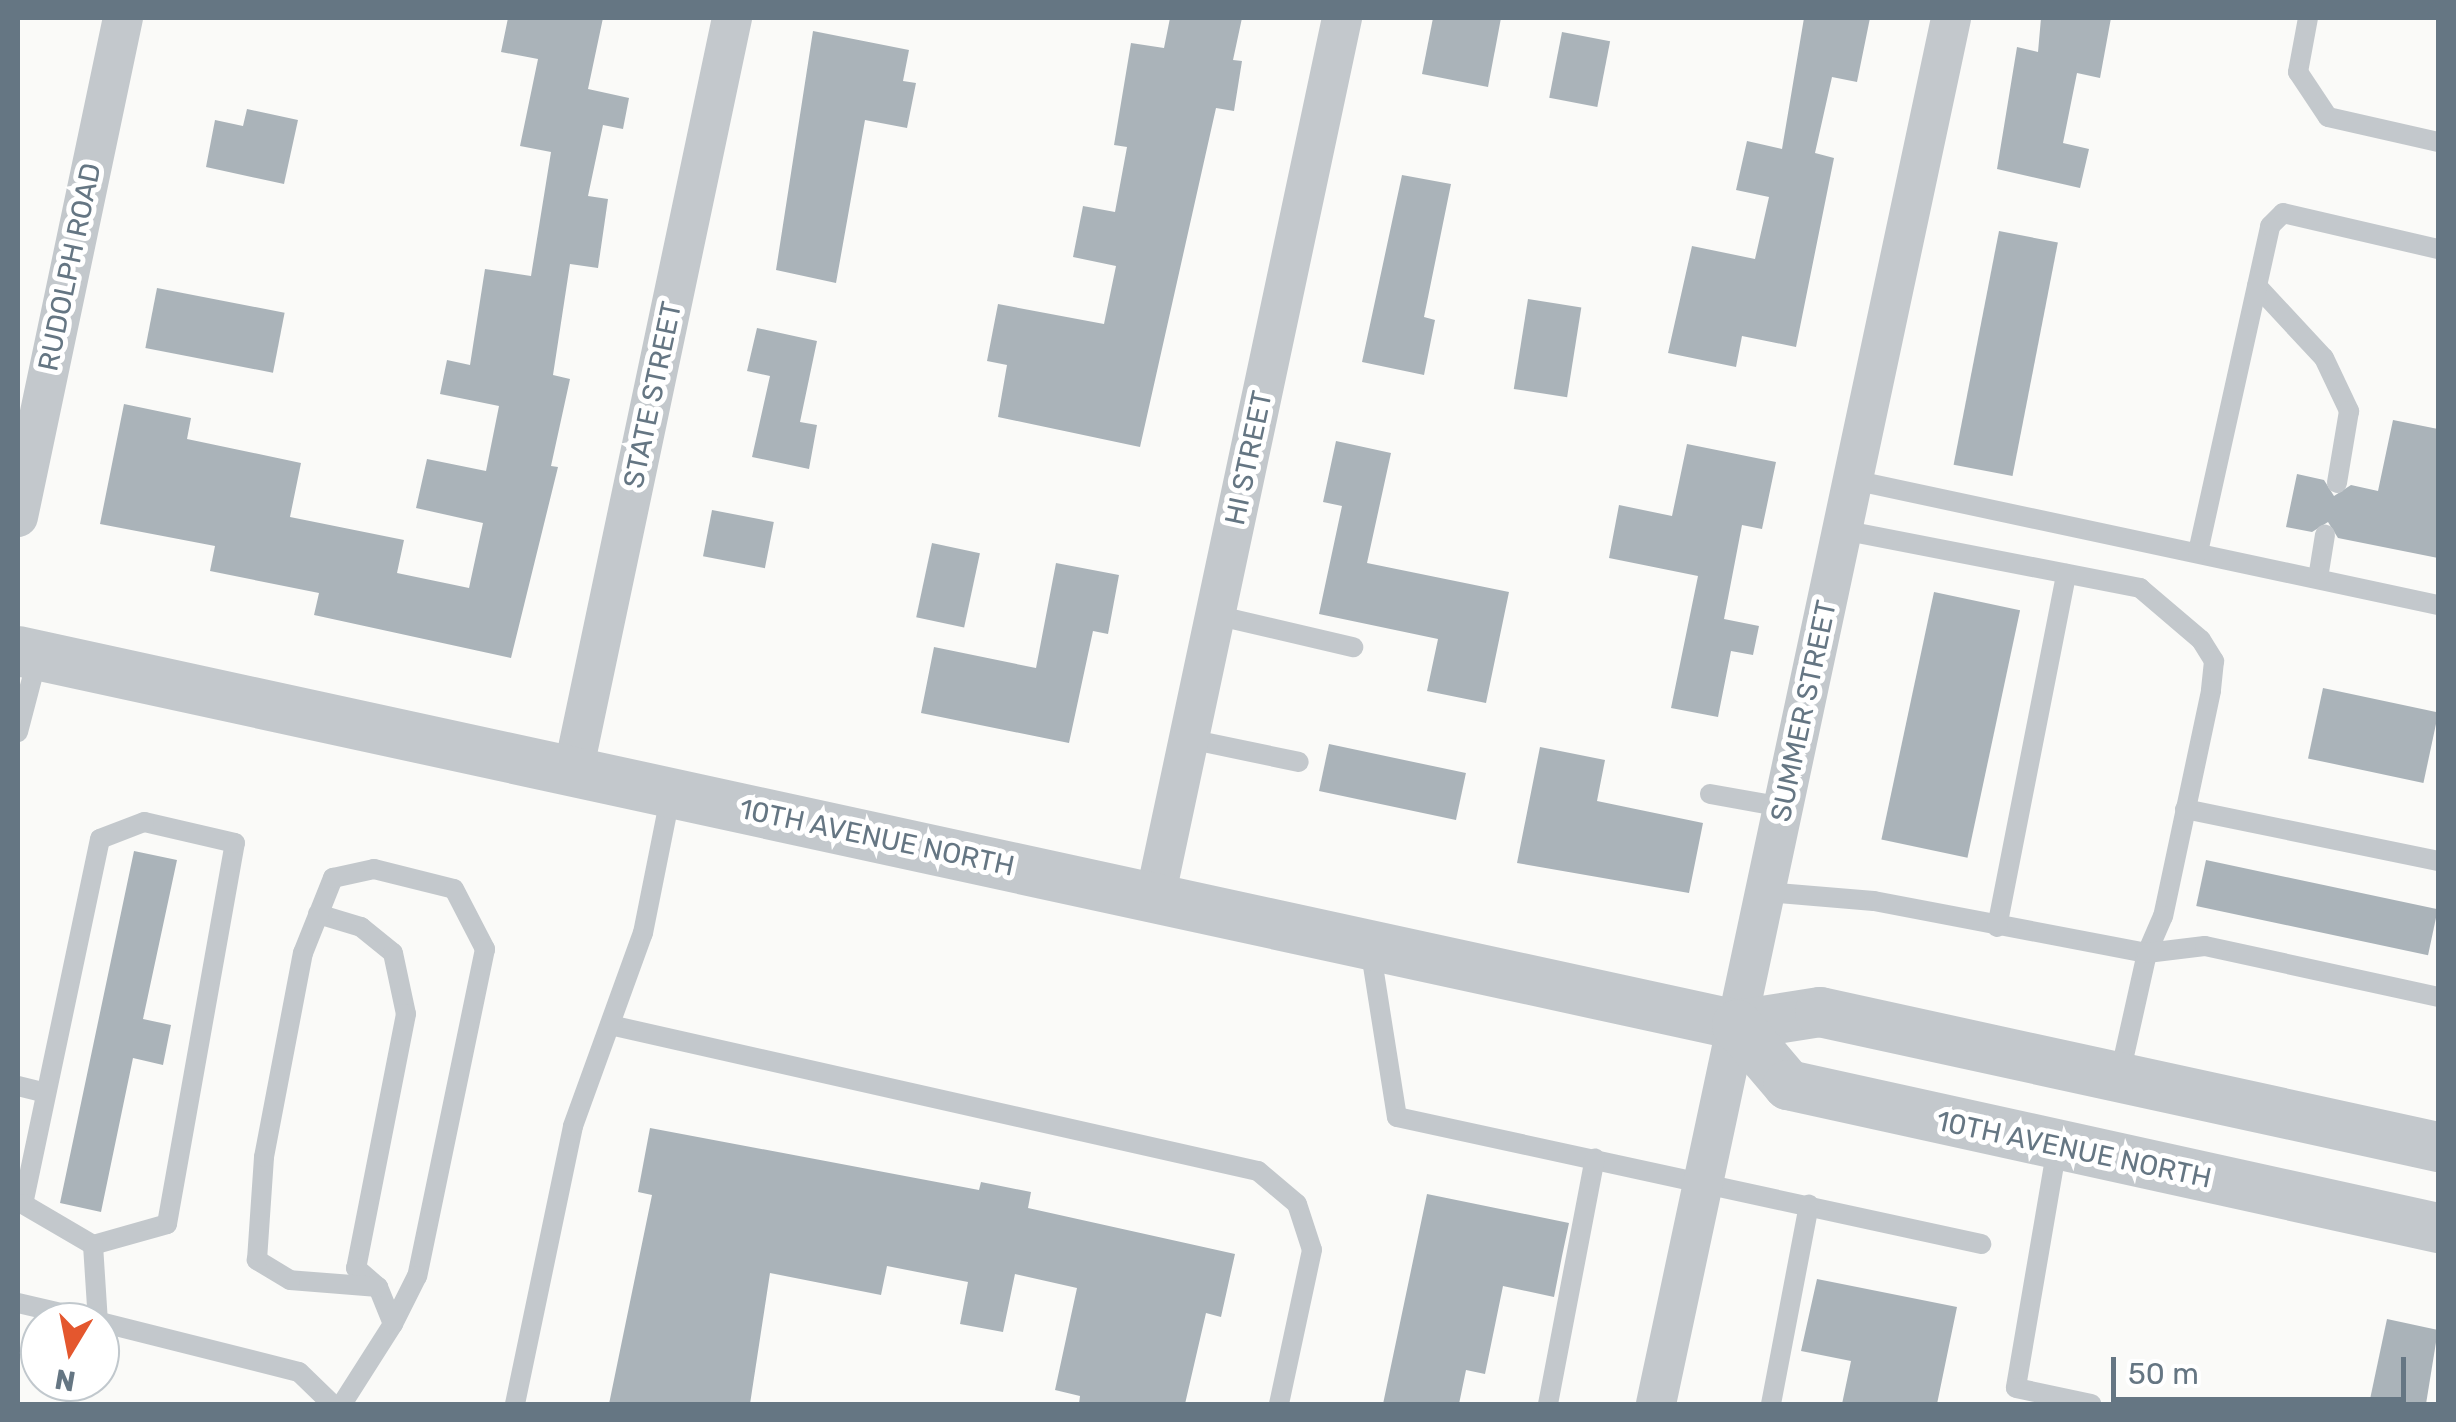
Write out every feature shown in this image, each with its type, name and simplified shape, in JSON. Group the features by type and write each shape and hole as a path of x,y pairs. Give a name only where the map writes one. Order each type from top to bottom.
{"street":[{"name":"RUDOLPH ROAD","path":"18,517 123,18"},
{"name":"STATE STREET","path":"573,772 732,18"},
{"name":"HI STREET","path":"1155,898 1342,18"},
{"name":"SUMMER STREET","path":"1656,1404 1951,18"},
{"name":"10TH AVENUE NORTH","path":"28,653 1737,1025 1820,1012 2120,1074 2438,1147"},
{"name":"10TH AVENUE NORTH","path":"1737,1025 1788,1085 2438,1228"}],"lane":[{"path":"2308,18 2298,72 2328,117 2438,142"},
{"path":"2198,552 2270,226 2283,214 2438,249"},
{"path":"2257,286 2324,358 2349,412 2338,482"},
{"path":"1853,480 2438,604"},
{"path":"1842,530 2140,588 2179,615 2214,661 2164,916 2147,953 2120,1074"},
{"path":"2318,578 2325,535"},
{"path":"1997,927 2066,574"},
{"path":"1215,616 1352,647"},
{"path":"18,732 28,653"},
{"path":"1189,739 1299,762"},
{"path":"515,1404 573,1126 643,933 671,793"},
{"path":"1710,794 1783,808"},
{"path":"2185,809 2438,861"},
{"path":"144,822 235,843 168,1224 93,1245 22,1204 42,1092 100,839 144,822"},
{"path":"342,1404 393,1324 417,1276 485,948 454,889 374,869 332,878 302,953 264,1156 257,1260 290,1280 378,1287"},
{"path":"1765,892 1874,901 2147,953 2205,946 2438,997"},
{"path":"318,914 361,928 393,953 406,1014 356,1268 378,1287 393,1324"},
{"path":"1370,945 1397,1118 1704,1180 1981,1244"},
{"path":"610,1024 1258,1171 1297,1204 1312,1250 1279,1404"},
{"path":"18,1086 42,1092"},
{"path":"2057,1147 2014,1396 2091,1404"},
{"path":"1548,1404 1595,1158"},
{"path":"1771,1404 1809,1204"},
{"path":"93,1245 97,1302"},
{"path":"120,1327 299,1372 332,1404"}],"building":[{"path":"508,18 603,18 588,89 629,98 623,129 603,125 588,196 608,199 598,268 570,264 553,375 570,379 551,466 558,467 511,658 314,615 319,593 210,571 215,546 100,524 124,404 191,418 187,439 301,463 290,517 404,540 397,573 469,588 483,523 416,508 427,459 486,471 499,406 440,394 447,360 470,365 485,269 531,276 551,152 520,146 538,59 501,52"},
{"path":"1170,18 1242,18 1233,60 1242,61 1234,111 1216,108 1140,447 998,417 1007,365 987,361 998,304 1104,324 1116,266 1073,257 1083,206 1115,212 1127,147 1114,145 1131,43 1164,48"},
{"path":"1433,18 1501,18 1488,87 1422,74"},
{"path":"1804,18 1870,18 1857,82 1832,77 1815,153 1834,158 1796,347 1742,336 1736,367 1668,353 1692,246 1755,259 1769,197 1736,190 1747,141 1782,149"},
{"path":"2041,18 2111,18 2100,78 2077,73 2063,143 2089,149 2080,188 1997,169 2017,47 2038,52"},
{"path":"813,31 909,50 903,81 916,83 907,128 865,120 836,283 776,270"},
{"path":"1562,32 1610,41 1597,107 1549,98"},
{"path":"247,109 298,120 284,184 206,167 215,120 243,126"},
{"path":"1402,175 1451,184 1424,317 1435,320 1424,375 1362,362"},
{"path":"1999,231 2058,242 2012,476 1954,465"},
{"path":"157,288 285,313 273,373 145,348"},
{"path":"1528,299 1581,307 1567,397 1514,389"},
{"path":"757,328 817,341 800,422 817,425 809,469 752,457 770,376 747,371"},
{"path":"2393,420 2438,429 2438,558 2338,538 2328,522 2312,532 2286,527 2297,474 2324,480 2334,496 2351,485 2378,491"},
{"path":"1336,441 1391,453 1367,563 1509,592 1486,703 1427,691 1438,639 1319,614 1342,506 1323,502"},
{"path":"1687,444 1776,462 1762,529 1742,525 1724,619 1759,626 1753,655 1731,651 1718,717 1671,708 1698,576 1609,558 1619,505 1672,516"},
{"path":"712,510 774,522 765,568 703,556"},
{"path":"932,543 980,553 964,628 916,617"},
{"path":"1056,563 1119,575 1108,634 1093,631 1069,743 921,713 934,647 1036,668"},
{"path":"1934,592 2020,610 1967,858 1881,839"},
{"path":"2323,688 2438,712 2423,783 2308,758"},
{"path":"1329,744 1466,773 1456,820 1319,791"},
{"path":"1540,747 1605,760 1597,801 1703,823 1689,893 1517,863"},
{"path":"134,851 177,860 143,1019 171,1025 163,1065 133,1058 101,1212 60,1203"},
{"path":"2206,860 2438,909 2428,955 2196,906"},
{"path":"650,1128 979,1190 981,1182 1031,1192 1028,1208 1235,1254 1221,1317 1206,1313 1185,1404 1079,1404 1080,1396 1055,1390 1077,1288 1015,1274 1003,1332 960,1324 968,1282 887,1266 881,1295 770,1273 750,1404 609,1404 652,1195 638,1192"},
{"path":"1427,1194 1569,1223 1554,1297 1503,1286 1485,1374 1466,1370 1459,1404 1383,1404"},
{"path":"1817,1279 1957,1307 1937,1404 1842,1404 1851,1361 1801,1351"},
{"path":"2387,1319 2438,1330 2426,1404 2369,1404"}]}
